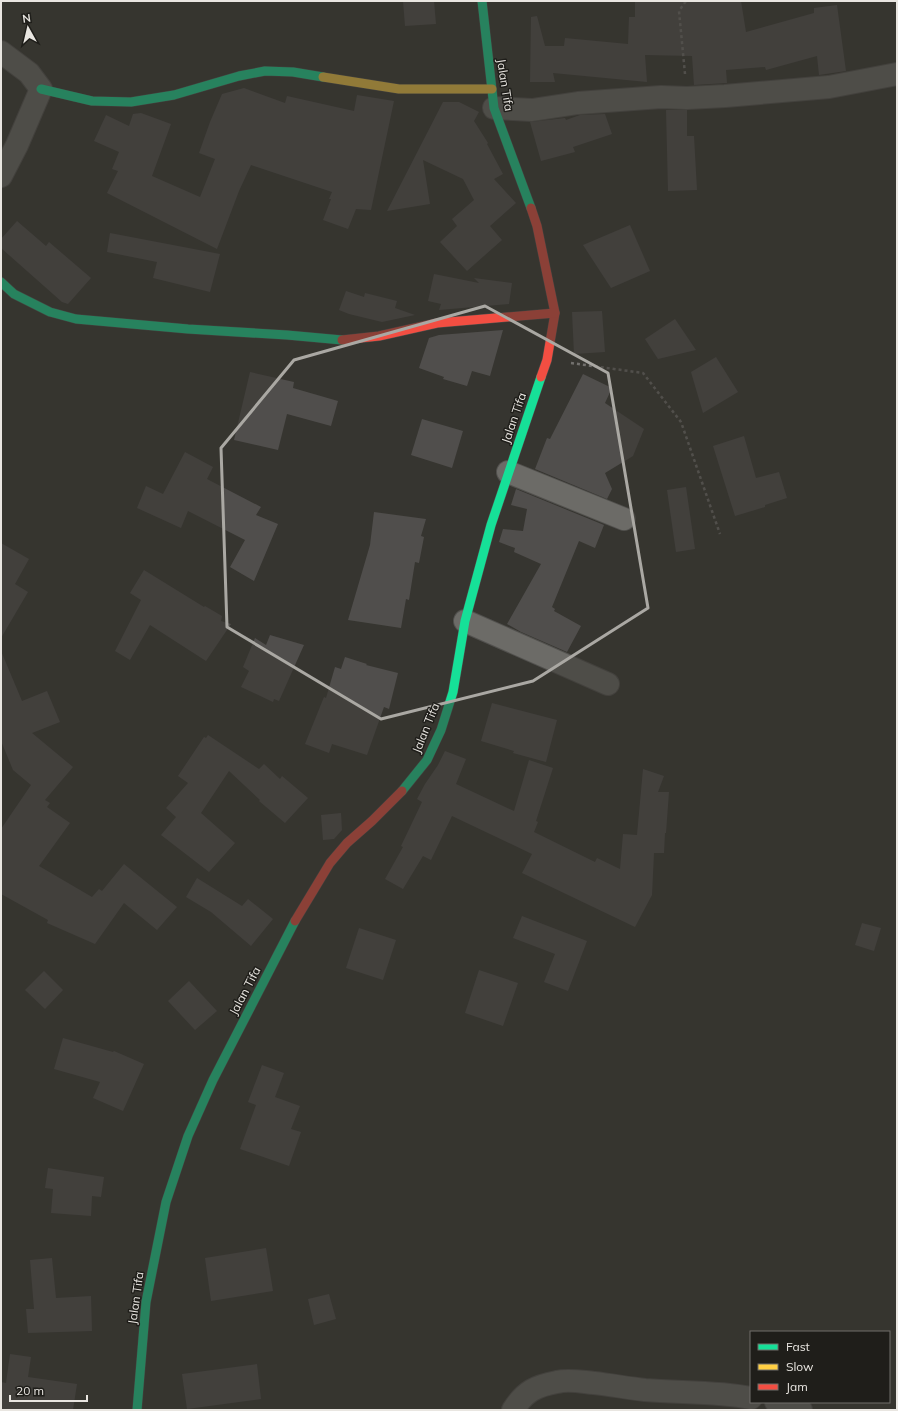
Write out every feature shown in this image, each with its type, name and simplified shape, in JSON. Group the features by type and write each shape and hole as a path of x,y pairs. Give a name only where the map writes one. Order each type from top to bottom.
{"street":[{"name":"Jalan Tifa","path":"137,1410 146,1302 166,1202 188,1136 213,1080 300,911 330,863 347,843 372,821 407,786 427,760 441,730 453,692 465,621 491,525 547,360 555,313 537,226 493,98 482,1"},
{"path":"1,52 29,73 41,89 92,101 130,102 174,95 239,76 265,71 293,72 399,89 493,98 532,110 585,103 661,97 687,98 725,96 828,86 897,74"},
{"path":"1,176 17,145 41,89"},
{"path":"1,282 14,294 50,312 76,319 343,340 379,336 437,323 555,313"},
{"path":"508,472 624,520"},
{"path":"465,621 608,684"},
{"path":"513,1410 526,1393 541,1385 560,1381 680,1393 728,1394 750,1398"},
{"path":"779,1403 801,1410"}],"path":[{"path":"686,1 679,11 687,98"},
{"path":"547,360 644,373 681,422 720,534"}],"highlighted area":[{"path":"485,306 608,373 648,608 533,681 381,719 227,627 221,448 294,360"}],"building":[{"path":"403,1 434,1 436,24 405,26"},
{"path":"635,1 741,1 746,32 814,13 814,8 837,5 846,71 819,75 817,56 766,70 765,67 726,70 727,83 694,85 692,56 645,55 647,82 553,73 555,82 530,82 531,17 537,16 545,46 564,46 565,38 628,44 629,17 635,17"},
{"path":"244,88 285,103 287,96 354,111 357,95 394,101 371,210 356,209 348,229 323,220 332,192 251,165 239,191 217,249 107,193 118,171 112,169 119,152 94,141 106,115 129,126 133,114 141,113 171,124 152,176 200,197 215,159 199,153 210,122 222,94"},
{"path":"443,102 459,102 479,112 474,121 488,143 487,144 503,174 494,179 516,203 490,226 502,240 467,271 440,242 457,226 452,219 474,200 463,179 423,160 430,204 387,211"},
{"path":"666,110 687,110 687,136 694,136 697,190 668,191"},
{"path":"605,114 612,134 573,147 575,152 541,161 530,122 565,118 566,120 580,115"},
{"path":"17,221 46,246 49,242 91,278 68,304 62,302 1,248 1,239"},
{"path":"630,225 650,271 611,288 583,245"},
{"path":"110,233 220,254 210,292 153,278 157,262 107,252"},
{"path":"434,274 479,283 474,278 512,283 509,304 439,310 441,304 428,301"},
{"path":"346,291 364,297 365,293 397,301 395,308 415,315 382,322 349,314 339,310"},
{"path":"602,311 605,352 574,354 572,312"},
{"path":"675,319 696,350 658,359 645,339"},
{"path":"503,330 490,376 472,371 467,386 443,379 444,377 419,368 429,338 439,335"},
{"path":"716,357 738,392 703,413 691,372"},
{"path":"250,372 294,382 293,388 338,401 331,426 287,414 278,450 234,440"},
{"path":"583,374 612,388 605,403 644,429 633,456 605,473 612,489 607,499 535,469 547,438 550,439"},
{"path":"422,419 463,431 452,468 411,455"},
{"path":"744,436 756,478 779,472 787,498 765,505 765,507 735,516 713,446"},
{"path":"185,452 213,467 207,479 261,507 256,515 278,524 254,581 230,567 245,540 188,511 181,528 137,508 146,486 163,494"},
{"path":"686,487 695,549 676,552 667,490"},
{"path":"516,489 604,525 595,548 579,541 552,607 555,609 554,611 581,626 567,652 521,632 507,624 541,564 514,552 515,548 499,542 503,529 523,531 527,509 511,505"},
{"path":"374,512 426,519 421,536 424,537 419,563 415,562 409,600 406,599 401,628 348,620 370,545"},
{"path":"1,543 29,559 15,584 28,592 1,638"},
{"path":"144,570 204,607 205,606 222,616 221,621 231,624 206,661 150,625 130,660 115,651 141,600 130,593"},
{"path":"270,635 304,645 279,701 274,699 273,702 241,687 249,671 243,667 255,638 266,645"},
{"path":"1,651 22,701 47,691 60,722 32,733 73,767 45,800 50,803 47,807 70,823 39,866 92,897 99,889 102,891 124,864 177,907 157,930 124,903 95,944 47,923 48,920 1,894 1,829 31,785 13,770 1,741"},
{"path":"345,657 367,664 366,665 398,673 389,709 384,707 367,755 332,744 329,753 305,744 324,697 326,698 335,667 341,669"},
{"path":"492,703 557,720 546,762 513,753 514,751 481,741"},
{"path":"208,735 259,769 264,764 280,779 282,776 308,798 285,823 259,801 260,800 229,771 201,813 235,843 209,872 161,835 176,817 166,808 188,783 178,776 204,737 206,738"},
{"path":"445,751 466,759 456,784 514,811 529,760 553,768 536,821 538,822 534,832 595,862 597,858 620,869 623,834 637,835 643,769 664,776 658,792 669,792 664,853 654,853 652,895 635,927 522,873 532,854 452,816 431,860 423,856 403,889 385,879 403,847 401,846 422,802 417,799"},
{"path":"341,813 342,830 334,839 323,840 321,815"},
{"path":"197,878 242,906 248,899 273,919 251,946 211,912 186,897"},
{"path":"522,916 587,941 568,991 544,982 555,954 513,938"},
{"path":"862,923 881,928 874,951 855,945"},
{"path":"359,928 396,940 383,980 346,968"},
{"path":"479,970 518,983 503,1026 465,1013"},
{"path":"44,971 63,990 45,1009 25,990"},
{"path":"189,981 217,1011 195,1030 168,1001"},
{"path":"63,1038 113,1052 114,1051 144,1064 123,1111 93,1098 100,1082 54,1069"},
{"path":"262,1065 284,1073 275,1097 300,1106 291,1129 301,1132 289,1166 240,1149 256,1105 248,1102"},
{"path":"48,1168 104,1177 101,1197 92,1196 91,1216 51,1213 53,1189 45,1188"},
{"path":"266,1248 273,1291 211,1301 205,1258"},
{"path":"52,1258 56,1298 91,1296 92,1331 28,1333 26,1309 34,1309 30,1260"},
{"path":"329,1294 336,1319 314,1325 308,1299"},
{"path":"10,1354 31,1357 28,1377 77,1384 73,1410 1,1410 1,1382 6,1383"},
{"path":"257,1364 261,1399 187,1409 182,1374"}],"traffic: fast":[{"path":"482,1 494,108 531,208"},
{"path":"41,89 92,101 131,102 174,95 239,76 265,71 293,72 323,77"},
{"path":"1,282 14,294 50,312 76,319 342,340"},
{"path":"402,791 427,760 441,730 453,692 465,621 491,525 541,377"},
{"path":"137,1410 146,1302 166,1202 188,1136 213,1080 295,921"}],"traffic: slow":[{"path":"323,77 399,89 492,89"}],"traffic: jam":[{"path":"531,208 537,226 555,313 547,360 541,377"},
{"path":"342,340 379,336 437,323 555,313"},
{"path":"295,921 330,863 347,843 402,791"}]}
